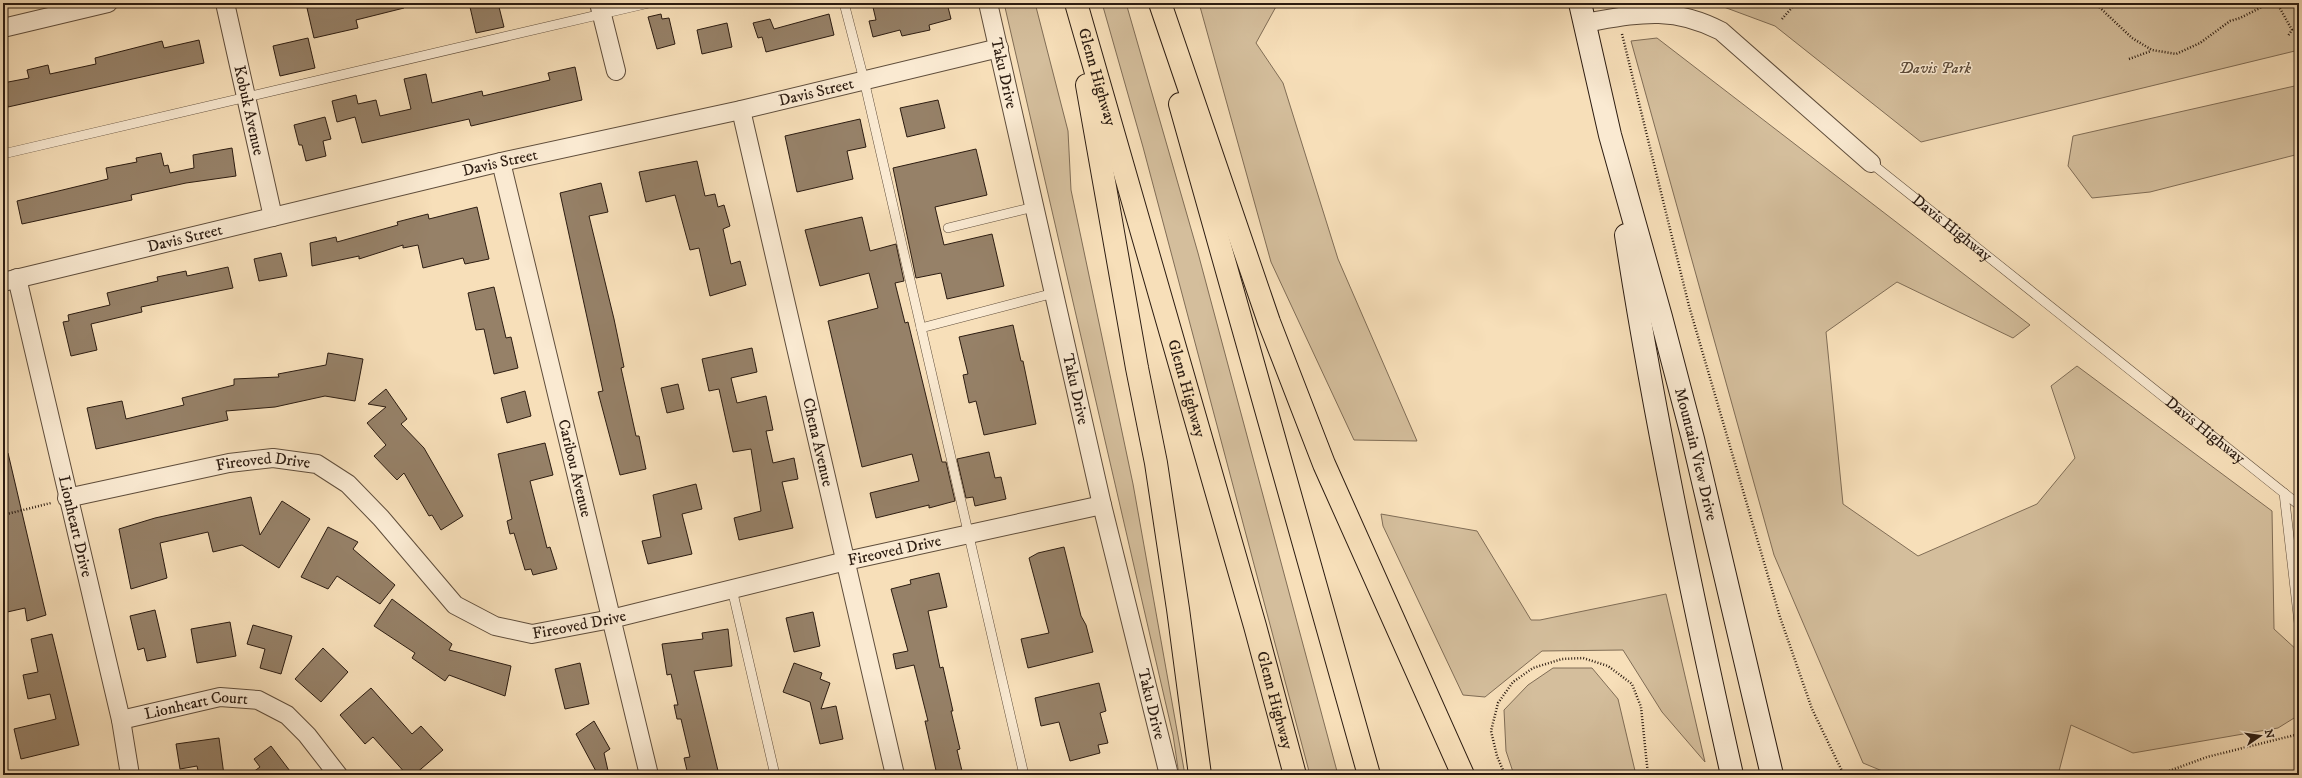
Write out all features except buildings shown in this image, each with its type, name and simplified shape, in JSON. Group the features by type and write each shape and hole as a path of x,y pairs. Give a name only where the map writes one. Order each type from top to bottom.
{"highway":[{"path":"1075,3 1099,158 1156,463 1178,609 1200,775"},
{"name":"Glenn Highway","path":"1075,3 1251,611 1295,775"},
{"path":"1152,3 1368,774"},
{"path":"1160,3 1270,322 1324,464 1463,775"}],"street":[{"path":"3,28 108,3"},
{"name":"Kobuk Avenue","path":"225,3 273,217"},
{"name":"Taku Drive","path":"988,3 1102,505 1169,775"},
{"path":"600,9 616,71"},
{"name":"Davis Highway","path":"1582,13 1618,17 1663,13 1685,15 1721,31 1871,163"},
{"name":"Mountain View Drive","path":"1582,13 1610,135 1691,431 1772,775"},
{"name":"Davis Street","path":"10,280 501,162 741,110 999,48"},
{"name":"Chena Avenue","path":"741,110 846,561 894,775"},
{"name":"Mountain View Drive","path":"1610,135 1639,318 1680,540 1732,775"},
{"name":"Caribou Avenue","path":"501,162 649,775"},
{"name":"Lionheart Drive","path":"10,280 62,500 120,720 130,775"},
{"name":"Fireoved Drive","path":"62,500 229,463 273,458 317,464 348,484 381,518 455,605 495,626 532,634 611,619 846,561 1102,505"},
{"name":"Lionheart Court","path":"120,720 220,697 258,700 287,715 307,736 338,775"}],"lane":[{"path":"3,154 246,98 600,9 649,3"},
{"path":"844,3 864,80 1024,775"},
{"name":"Davis Highway","path":"1871,163 2299,505"},
{"path":"948,228 1034,207"},
{"path":"921,328 1054,293"},
{"path":"2284,493 2299,623"},
{"path":"732,589 775,775"}],"path":[{"path":"1782,18 1796,3"},
{"path":"2095,3 2132,38 2152,50 2176,54 2200,43 2230,21 2240,18 2270,3"},
{"path":"2277,3 2292,30 2288,36"},
{"path":"1618,17 1689,306 1780,618 1812,709 1842,771 1848,775"},
{"path":"2129,59 2152,50"},
{"path":"3,515 62,500"},
{"path":"1505,775 1497,756 1491,731 1498,703 1513,682 1533,668 1562,659 1583,658 1608,666 1632,684 1641,707 1648,775"},
{"path":"2158,775 2207,757 2299,734"},
{"path":"1826,775 1842,771"}],"green space":[{"path":"1004,3 1035,3 1068,131 1071,190 1133,484 1185,775 1179,775 1173,735"},
{"path":"1102,3 1126,3 1198,253 1338,775 1310,775 1143,147"},
{"path":"1199,3 1278,3 1256,43 1283,83 1338,259 1417,441 1354,440 1271,262"},
{"name":"Davis Park","path":"1713,3 2299,3 2299,50 1921,142 1775,26"},
{"path":"1657,38 2030,325 2013,338 1897,282 1826,332 1843,504 1918,556 2037,504 2075,458 2051,386 2077,366 2272,511 2274,629 2299,652 2299,715 2278,728 2133,753 2071,725 2058,775 1892,775 1863,763 1774,555 1631,41"},
{"path":"2299,85 2299,154 2150,192 2092,198 2068,166 2073,136"},
{"path":"1381,514 1477,531 1531,620 1540,620 1666,594 1705,762 1662,712 1623,650 1542,651 1485,697 1463,695 1383,526"},
{"path":"1553,668 1592,668 1618,699 1636,775 1514,775 1506,751 1504,710 1528,685"}]}
